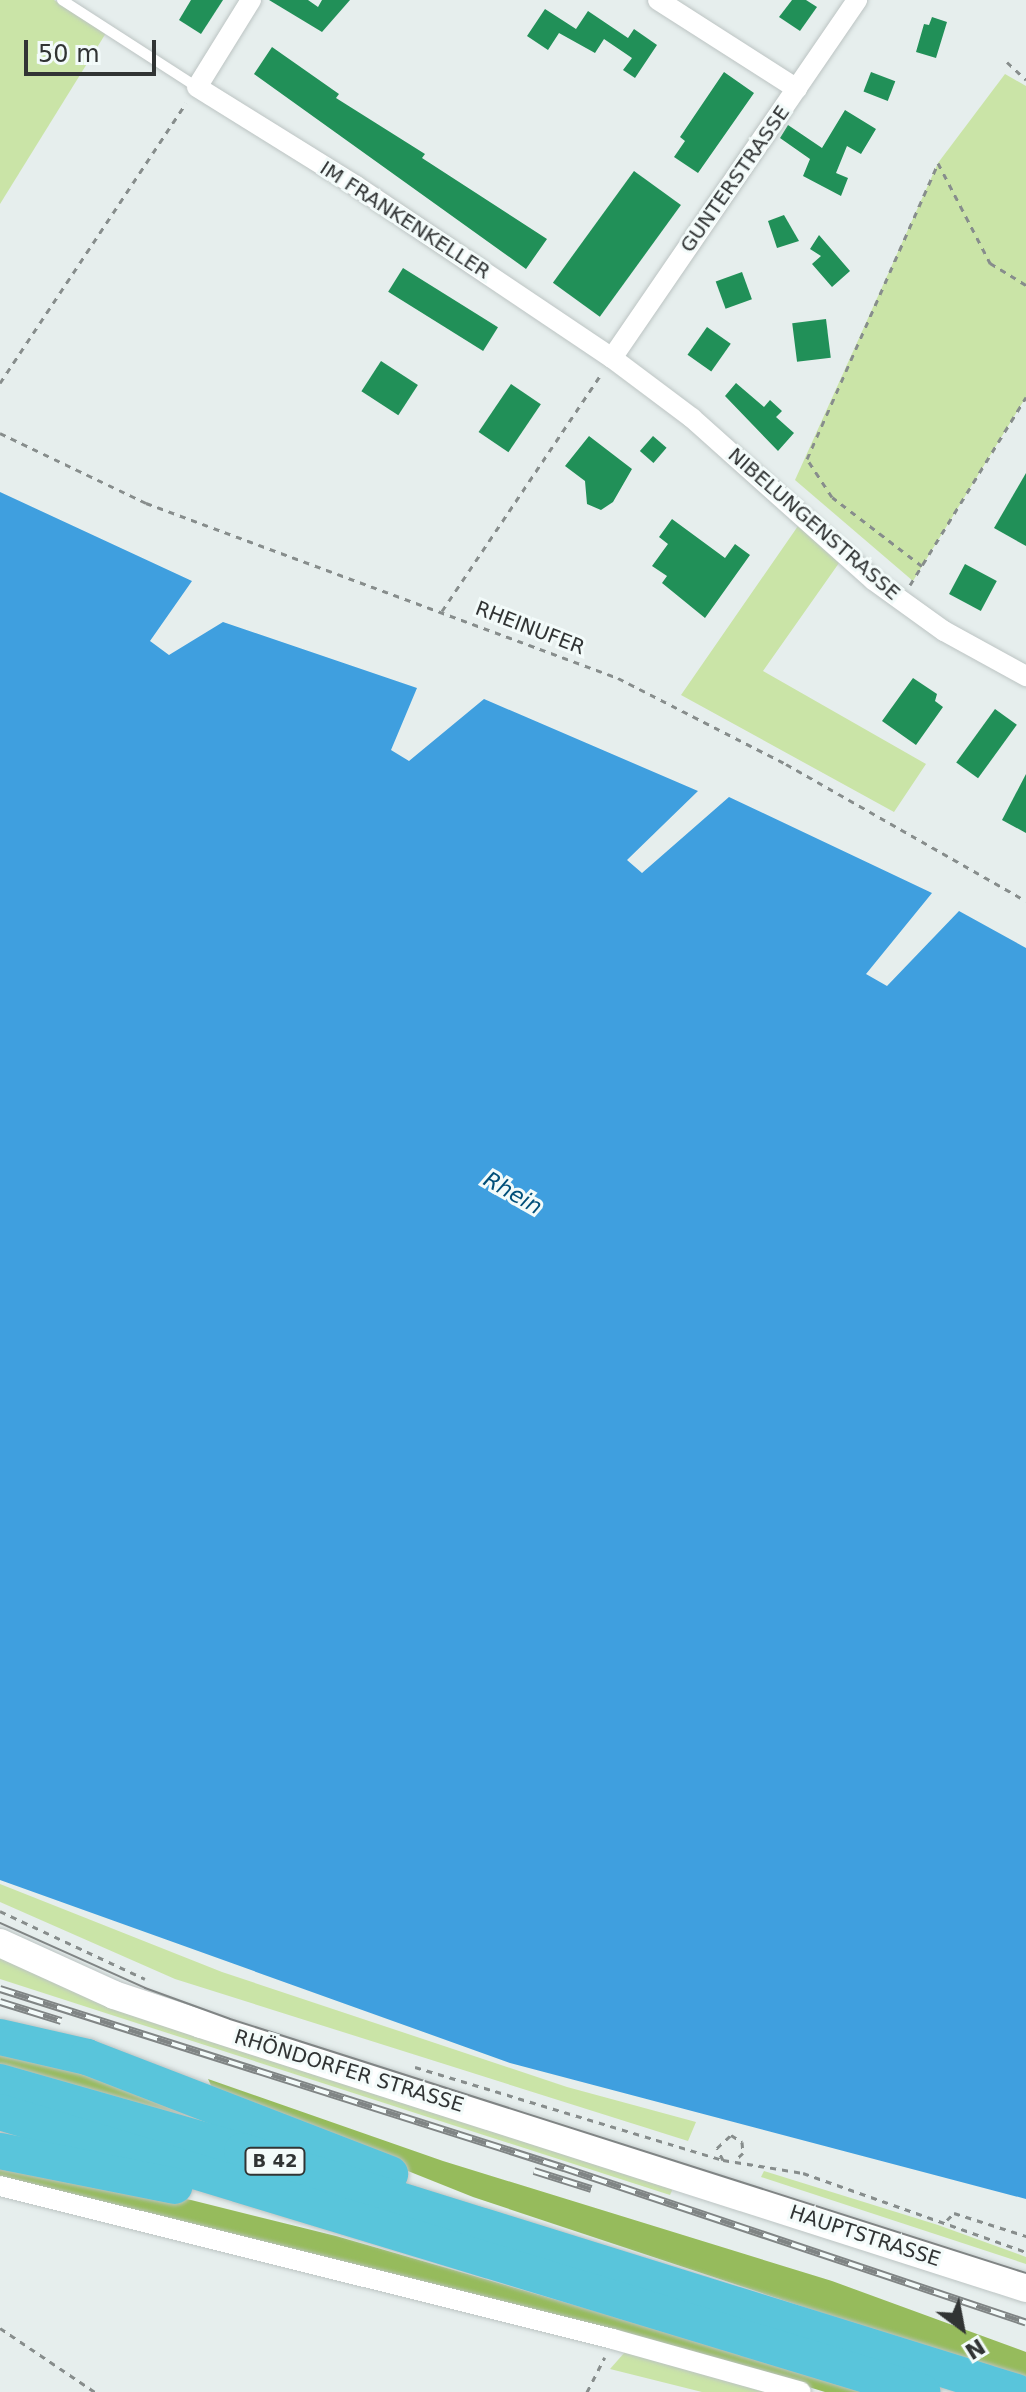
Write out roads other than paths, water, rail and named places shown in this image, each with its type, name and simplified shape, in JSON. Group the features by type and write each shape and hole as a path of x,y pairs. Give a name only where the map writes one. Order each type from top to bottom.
{"highway":[{"name":"B 42","path":"0,2037 87,2057 157,2082 469,2205 548,2247"},
{"name":"B 42","path":"0,2082 1016,2392"},
{"name":"B 42","path":"0,2112 922,2392"},
{"path":"0,2151 426,2240"}],"street":[{"path":"197,87 251,0"},
{"path":"658,0 797,89"},
{"name":"GUNTERSTRASSE","path":"612,358 857,0"},
{"name":"IM FRANKENKELLER","path":"197,87 356,186 612,358"},
{"name":"NIBELUNGENSTRASSE","path":"612,358 692,418 873,580 944,631 1026,676"},
{"name":"RHÖNDORFER STRASSE","path":"0,1943 114,1995 186,2020 705,2182"},
{"name":"HAUPTSTRASSE","path":"705,2182 1026,2288"},
{"path":"0,2186 613,2339 801,2392"}],"lane":[{"name":"IM FRANKENKELLER","path":"62,0 197,87"}],"water":[{"name":"Rhein","path":"0,492 192,581 150,641 169,655 223,622 417,688 391,750 409,761 484,699 698,791 627,860 642,873 729,797 932,893 866,974 887,986 959,911 1026,948 1026,2199 510,2063 0,1880"}],"tram line":[{"path":"0,1923 145,1988 230,2019 1026,2273"}],"railway":[{"path":"0,1989 564,2168 1026,2323"},
{"path":"0,2002 61,2021"},
{"path":"534,2171 591,2189"}]}
